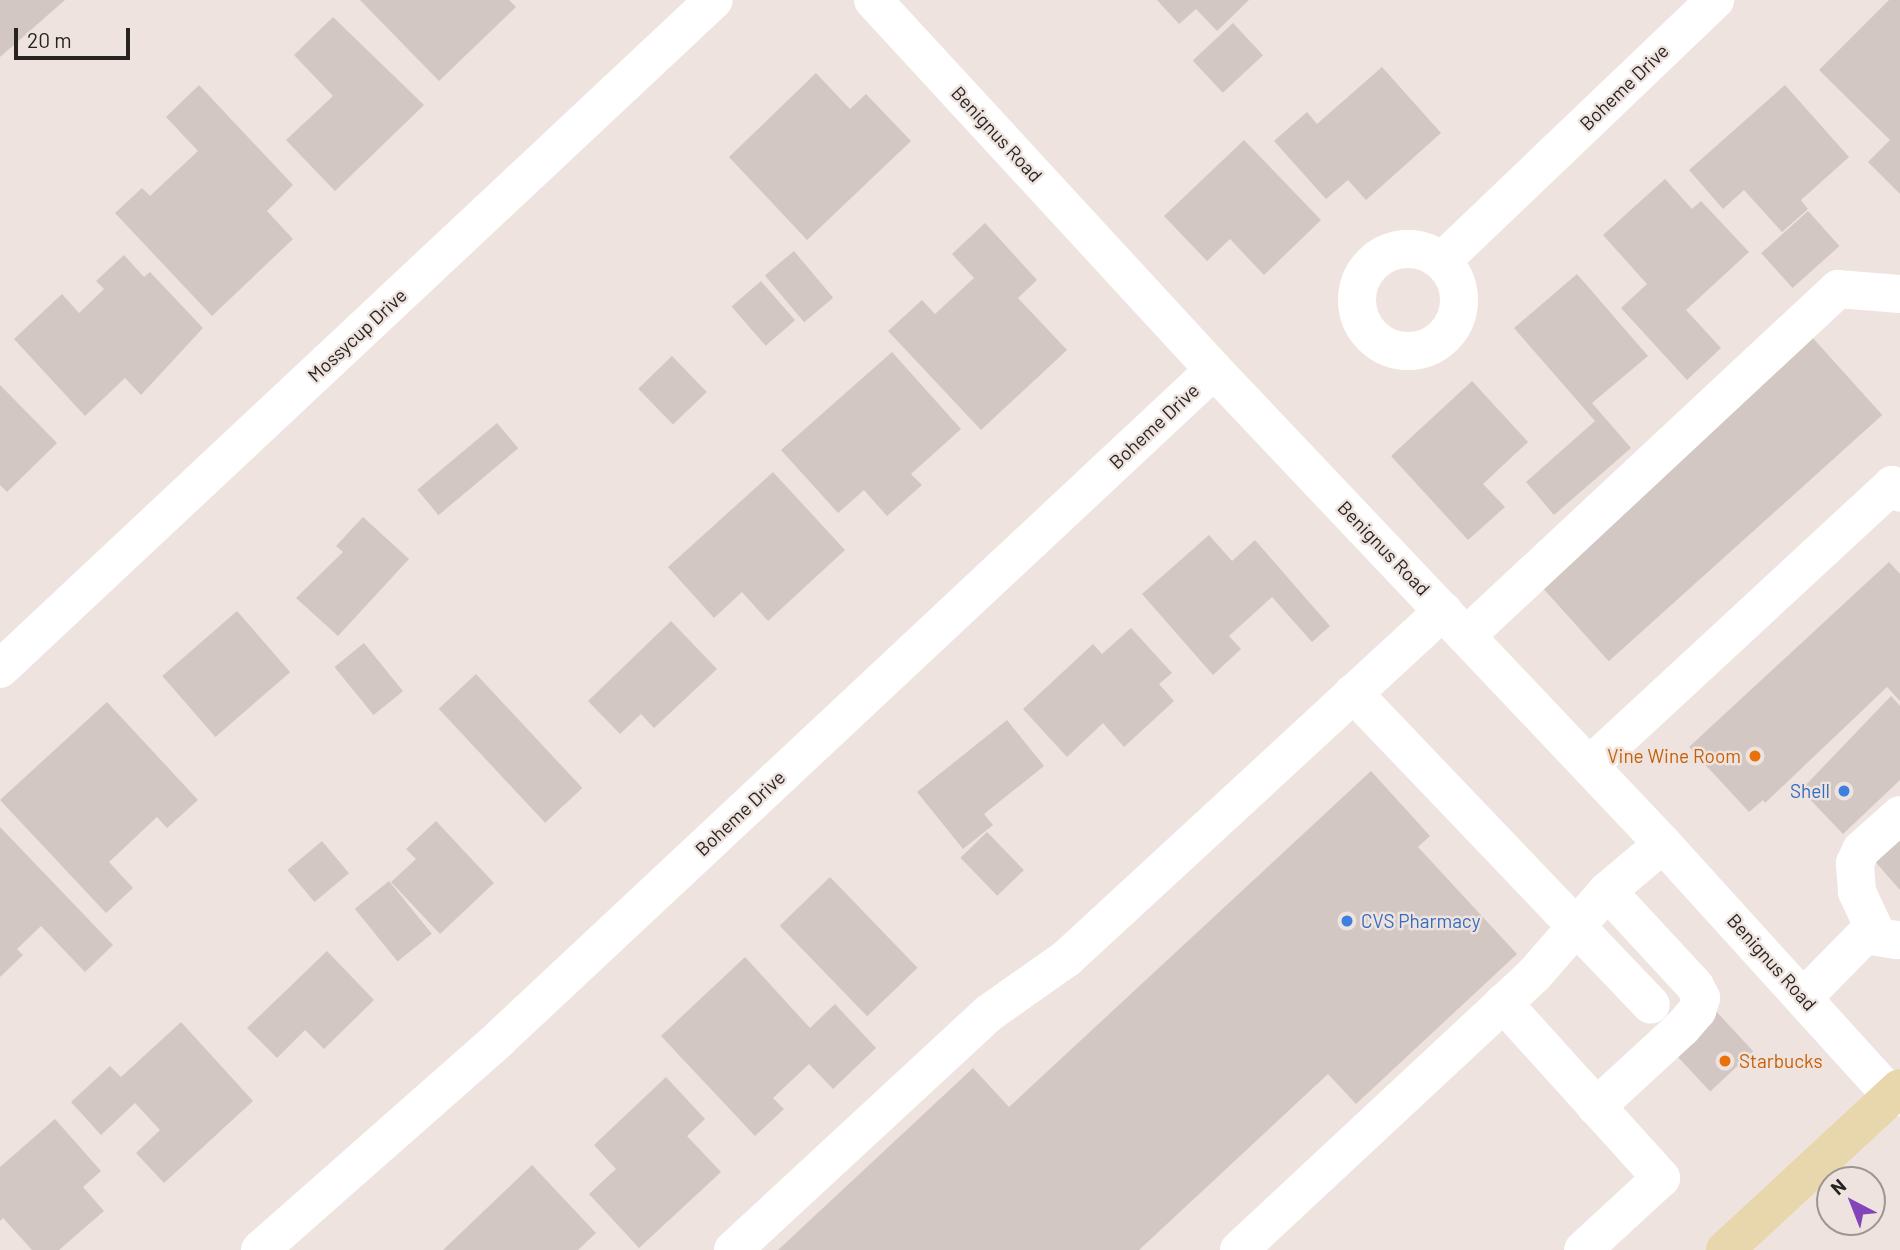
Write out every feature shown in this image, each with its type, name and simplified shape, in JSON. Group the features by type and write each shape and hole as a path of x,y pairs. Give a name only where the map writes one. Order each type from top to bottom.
{"main road":[{"path":"1726,1250 1897,1093"}],"street":[{"name":"Mossycup Drive","path":"0,669 714,0"},
{"name":"Benignus Road","path":"873,0 1214,370 1897,1093"},
{"name":"Boheme Drive","path":"1442,261 1715,0"},
{"path":"733,1250 989,1013 1067,958 1353,693 1455,624 1838,289 1900,294"},
{"name":"Boheme Drive","path":"260,1250 499,1040 1214,370"},
{"path":"1590,765 1892,485 1900,494"},
{"path":"1353,693 1651,1005"},
{"path":"1889,939 1857,892 1855,863 1861,850 1900,815"},
{"path":"1239,1250 1503,1003 1579,928 1607,891 1663,844"},
{"path":"1596,1107 1682,1028 1697,1011 1701,998 1695,986 1607,891"},
{"path":"1804,997 1866,935 1889,939"},
{"path":"1503,1003 1661,1178 1583,1250"}],"building":[{"path":"0,0 65,0 0,57"},
{"path":"360,0 509,0 516,7 439,81"},
{"path":"1157,0 1249,0 1217,31 1196,9 1179,24"},
{"path":"1889,0 1900,0 1900,194 1868,162 1890,140 1819,70"},
{"path":"333,17 424,105 335,191 286,140 333,96 294,55"},
{"path":"1233,23 1263,55 1223,93 1193,61"},
{"path":"1382,67 1441,133 1366,200 1348,180 1326,199 1274,141 1307,112 1317,124"},
{"path":"816,73 850,109 866,94 911,141 807,240 729,157"},
{"path":"199,85 293,185 267,211 293,239 212,316 115,213 142,188 150,196 198,151 166,117"},
{"path":"1785,85 1849,157 1801,200 1808,209 1782,232 1744,190 1723,209 1689,170"},
{"path":"1244,140 1321,220 1264,275 1230,239 1207,261 1164,216"},
{"path":"1665,179 1692,209 1701,201 1749,252 1686,310 1721,348 1687,380 1621,308 1647,284 1603,235"},
{"path":"1808,211 1839,246 1793,288 1761,253"},
{"path":"985,223 1037,280 1018,298 1067,350 981,430 888,331 922,300 935,314 974,278 952,254"},
{"path":"794,251 833,298 804,322 765,275"},
{"path":"124,255 144,277 150,272 203,328 141,395 125,378 85,416 14,339 62,294 79,313 104,289 96,281"},
{"path":"1577,274 1648,356 1592,403 1631,448 1554,515 1526,482 1595,421 1514,328"},
{"path":"761,281 795,320 766,346 732,307"},
{"path":"1812,337 1882,415 1609,661 1539,583"},
{"path":"892,352 961,429 911,474 922,485 887,516 864,490 838,513 781,450"},
{"path":"672,356 707,392 673,425 638,389"},
{"path":"1472,381 1528,442 1483,484 1505,507 1468,540 1391,456"},
{"path":"0,385 57,443 7,492 0,485"},
{"path":"497,423 518,448 439,515 417,490"},
{"path":"773,472 845,550 768,621 742,592 714,618 668,567"},
{"path":"363,517 409,559 338,636 296,598 343,552 336,546"},
{"path":"1209,535 1232,561 1255,540 1330,626 1312,642 1272,597 1229,636 1241,649 1213,675 1142,594"},
{"path":"1889,562 1900,574 1900,701 1887,687 1765,803 1763,800 1749,812 1689,747"},
{"path":"237,611 290,672 215,737 162,676"},
{"path":"671,621 717,669 654,728 641,714 620,734 588,701"},
{"path":"1131,628 1172,673 1159,684 1174,701 1124,747 1103,723 1067,757 1023,709 1093,644 1102,654"},
{"path":"364,643 403,691 373,715 334,667"},
{"path":"476,674 582,788 545,823 439,709"},
{"path":"1891,696 1900,706 1900,780 1843,834 1801,790"},
{"path":"107,702 198,800 167,828 157,817 109,862 133,888 106,913 0,800"},
{"path":"1007,720 1044,766 984,814 993,825 963,849 917,792"},
{"path":"1371,771 1430,836 1418,847 1517,954 1356,1104 1328,1074 1139,1250 778,1250 973,1068 1009,1107"},
{"path":"436,821 494,883 440,934 391,882 416,859 406,849"},
{"path":"0,827 113,945 85,972 41,926 17,949 23,955 0,977"},
{"path":"987,832 1024,870 997,896 960,858"},
{"path":"1900,833 1900,890 1872,858"},
{"path":"322,841 349,873 315,902 288,870"},
{"path":"830,877 918,968 867,1016 780,926"},
{"path":"389,881 432,934 398,962 355,909"},
{"path":"327,951 374,1000 324,1049 305,1030 277,1058 247,1028"},
{"path":"745,957 810,1028 835,1004 876,1048 833,1089 809,1064 773,1098 784,1109 755,1136 661,1036"},
{"path":"1713,1008 1753,1051 1710,1091 1670,1048"},
{"path":"181,1022 253,1101 164,1183 136,1153 160,1130 135,1103 101,1135 71,1102 110,1066 121,1077"},
{"path":"666,1077 705,1119 687,1136 721,1172 639,1248 589,1194 616,1169 594,1145"},
{"path":"55,1119 101,1171 83,1187 104,1211 59,1250 32,1250 3,1218 0,1221 0,1167"},
{"path":"532,1165 596,1233 578,1250 443,1250"}],"place":[{"name":"Vine Wine Room","path":"1755,756"},
{"name":"Shell","path":"1844,791"},
{"name":"CVS Pharmacy","path":"1347,921"},
{"name":"Starbucks","path":"1725,1061"}]}
